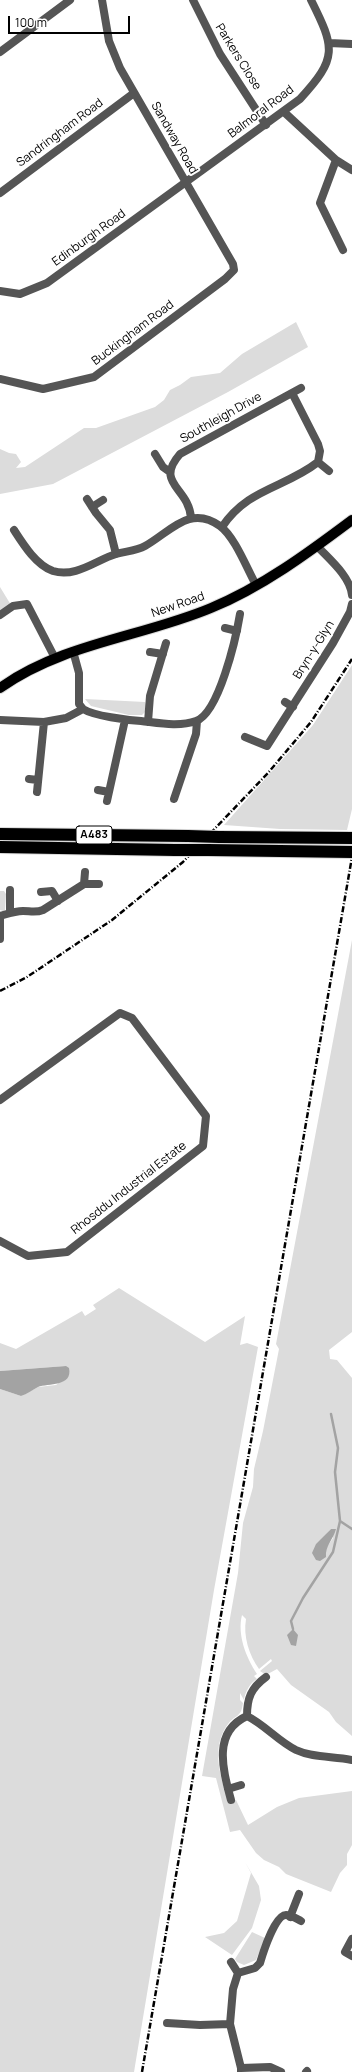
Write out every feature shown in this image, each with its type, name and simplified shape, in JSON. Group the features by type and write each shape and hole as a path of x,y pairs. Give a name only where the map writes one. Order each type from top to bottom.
{"highway":[{"name":"A483","path":"0,834 350,838"},
{"name":"A483","path":"0,847 349,852"}],"main road":[{"name":"New Road","path":"0,688 54,658 212,608 256,585 317,546 352,520"}],"street":[{"path":"0,52 70,0"},
{"name":"Sandway Road","path":"102,0 109,41 120,68 233,264 234,270 225,279"},
{"name":"Parkers Close","path":"193,0 220,54 266,124"},
{"name":"Balmoral Road","path":"186,183 300,99 326,66 330,43 326,29 311,0"},
{"path":"330,43 352,44"},
{"name":"Sandringham Road","path":"0,193 134,93"},
{"path":"284,112 336,160 352,170"},
{"path":"336,160 320,203 343,250"},
{"name":"Edinburgh Road","path":"0,291 20,294 39,288 186,183"},
{"name":"Buckingham Road","path":"0,379 43,389 94,377 225,279"},
{"name":"Southleigh Drive","path":"170,472 172,465 180,454 301,388"},
{"path":"292,393 318,444 320,451 318,462"},
{"path":"155,454 164,467 170,472 173,484 188,501 190,518"},
{"path":"318,462 329,471"},
{"path":"222,527 229,516 249,498 318,462"},
{"path":"87,499 110,530 116,554"},
{"path":"92,507 103,500"},
{"path":"14,530 35,558 53,571 67,572 81,569 116,554 137,550 177,524 190,518 213,521 222,527 228,534 256,585"},
{"path":"317,546 341,572 352,595"},
{"path":"0,615 13,606 27,604 54,658"},
{"name":"Bryn-y-Glyn","path":"244,737 267,746 346,622 352,604"},
{"path":"73,651 78,673 79,704 89,713 125,720 177,724 197,720 205,715 215,699 233,650 240,614"},
{"path":"225,628 237,631"},
{"path":"148,722 150,696 166,643"},
{"path":"150,652 163,654"},
{"path":"285,702 293,707"},
{"path":"0,720 44,722 66,718 83,709"},
{"path":"98,790 108,796 125,720"},
{"path":"174,799 196,734 197,720"},
{"path":"37,792 44,722"},
{"path":"29,780 38,780"},
{"path":"84,884 85,872"},
{"path":"0,938 0,916 24,911 38,912 84,884 99,884"},
{"path":"10,890 10,913"},
{"path":"42,892 52,891 58,901"},
{"name":"Rhosddu Industrial Estate","path":"0,1100 120,1013 132,1018 206,1116 203,1146 67,1252 28,1256 0,1241"},
{"path":"247,1716 248,1696 255,1685 266,1677"},
{"path":"231,1800 225,1780 223,1752 226,1735 230,1728 238,1720 247,1716 260,1722 285,1743 296,1750 311,1754 352,1760"},
{"path":"228,1789 241,1785"},
{"path":"290,1916 298,1905 299,1894"},
{"path":"238,1973 255,1968 260,1963 268,1932 278,1919 286,1915 301,1921"},
{"path":"352,1939 345,1952 352,1956"},
{"path":"231,1962 238,1973 233,1989 230,2024 241,2070 270,2067 281,2072"},
{"path":"167,2023 200,2025 230,2024"}],"shaded area":[{"path":"296,322 308,347 228,392 53,484 0,494 0,449 16,454 21,462 16,468 25,467 84,428 96,428 155,407 164,400 170,390 191,377 220,373 242,354"},
{"path":"0,587 11,605 0,614"},
{"path":"352,665 352,809 347,830 280,829 224,825 313,725"},
{"path":"85,699 145,702 147,710 142,715 129,715 91,706"},
{"path":"0,891 4,891 6,894 5,910 3,911 0,910"},
{"path":"352,940 352,1332 329,1350 330,1359 337,1360 352,1378 352,1736 336,1722 329,1712 291,1685 277,1669 266,1675 260,1671 272,1661 271,1659 259,1669 252,1658 246,1639 246,1619 242,1615 242,1638 246,1653 257,1674 254,1676 257,1679 248,1688 244,1700 240,1693 240,1700 243,1703 241,1711 228,1724 223,1733 219,1743 218,1753 220,1774 229,1803 236,1800 248,1825 277,1807 299,1798 352,1791 352,1845 347,1854 347,1865 340,1873 331,1892 286,1874 279,1867 264,1860 256,1853 240,1830 230,1832 216,1778 202,1776 238,1573 243,1523 253,1487 254,1469 279,1349 276,1344","holes":["331,1529 333,1538 325,1550 324,1537"]},
{"path":"119,1288 205,1342 245,1316 240,1345 247,1343 258,1347 214,1590 134,2072 0,2072 0,1389 21,1396 38,1387 56,1385 67,1377 66,1366 0,1371 0,1343 16,1349 82,1311 85,1316 96,1309 93,1305"},
{"path":"66,1366 69,1368 69,1374 64,1381 59,1383 38,1387 21,1396 0,1389 0,1371"},
{"path":"331,1529 336,1529 328,1546 326,1557 320,1561 316,1560 312,1553 316,1544"},
{"path":"293,1629 298,1635 296,1646 291,1645 287,1635"},
{"path":"245,1862 259,1886 261,1900 252,1928 232,1955 205,1937 224,1933 237,1921 251,1873"},
{"path":"252,1932 265,1938 256,1960 244,1965 237,1962 235,1959"}],"waterway":[{"path":"293,1629 291,1621 303,1598 333,1552 340,1521 335,1472 338,1448 331,1414"},
{"path":"340,1521 352,1529"}],"railway":[{"path":"0,991 27,977 112,920 183,862 268,773 311,722 352,659"},
{"path":"142,2072 352,857"}]}
